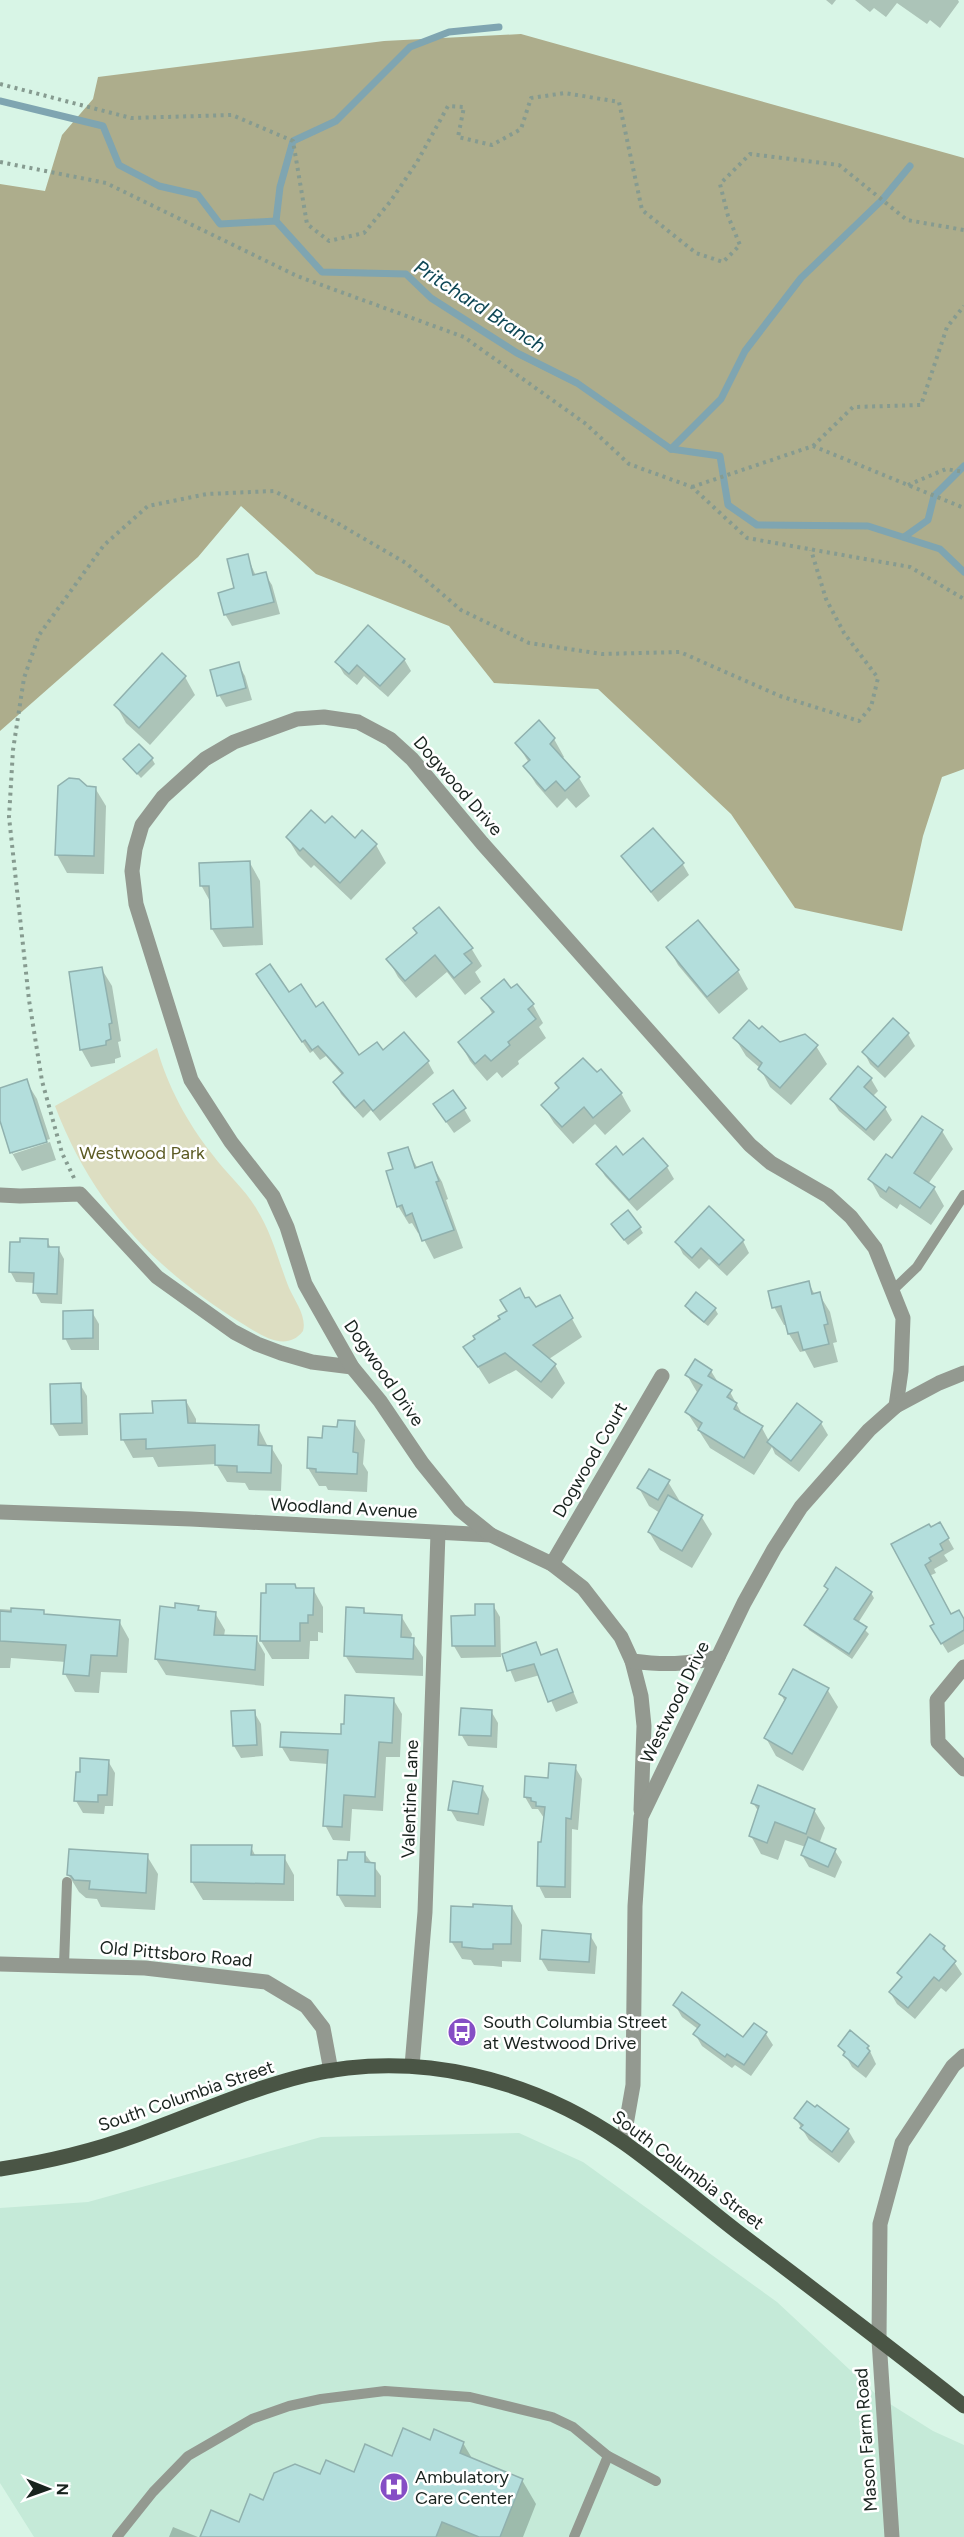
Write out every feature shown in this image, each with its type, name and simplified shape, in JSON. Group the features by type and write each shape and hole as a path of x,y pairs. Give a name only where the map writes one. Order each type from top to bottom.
{"main road":[{"name":"South Columbia Street","path":"0,2169 44,2162 135,2136 244,2096 306,2076 331,2071 412,2066 464,2072 499,2080 542,2095 623,2142 964,2406"}],"street":[{"name":"Dogwood Drive","path":"491,1535 460,1510 422,1463 380,1401 352,1367 305,1284 287,1227 273,1196 231,1142 190,1080 136,904 132,871 135,849 142,825 163,797 205,759 234,742 297,718 324,717 358,722 390,738 412,759 482,843 750,1145 771,1163 828,1197 851,1217 876,1248 903,1318 896,1406"},
{"path":"0,1195 80,1194 157,1277 234,1332 281,1353 312,1362 352,1367"},
{"name":"Westwood Drive","path":"623,2142 633,2085 635,1906 641,1817 774,1548 801,1507 869,1430 896,1406 939,1383 964,1374"},
{"name":"Dogwood Court","path":"552,1563 662,1376"},
{"name":"Woodland Avenue","path":"0,1512 191,1519 491,1535 552,1563 583,1588 602,1610 621,1637 632,1661 641,1696 644,1726 641,1817"},
{"name":"Valentine Lane","path":"412,2066 425,1912 438,1533"},
{"path":"632,1661 662,1665 691,1664 718,1658"},
{"path":"964,1667 937,1700 938,1742 964,1769"},
{"name":"Old Pittsboro Road","path":"0,1964 156,1969 266,1982 306,2006 323,2028 331,2071"},
{"path":"879,2340 880,2224 902,2143 953,2066 964,2055"},
{"name":"Mason Farm Road","path":"879,2340 892,2537"}],"lane":[{"path":"893,1290 917,1267 964,1195"},
{"path":"64,1965 67,1882"},
{"path":"117,2537 153,2492 188,2456 252,2420 289,2406 321,2399 385,2391 470,2397 552,2417 573,2427 608,2456 656,2481"},
{"path":"574,2537 608,2456"}],"path":[{"path":"0,84 131,118 232,115 293,141 307,224 329,241 364,233 406,178 448,106 464,107 458,137 492,145 520,129 531,98 565,93 619,102 642,210 696,253 723,262 740,245 728,216 720,184 750,154 839,165 907,220 964,230"},
{"path":"0,162 106,183 297,276 464,337 586,424 629,464 692,487 747,538 910,567 964,599"},
{"path":"692,487 813,446 853,407 921,405 947,327 964,306"},
{"path":"813,446 964,508"},
{"path":"907,485 946,469 964,472"}],"shaded area":[{"path":"521,34 964,158 964,769 942,777 923,836 902,931 795,908 731,814 598,689 494,683 449,626 316,574 241,506 198,557 0,731 0,184 45,191 62,135 93,99 98,77 384,41"},
{"path":"519,2133 583,2162 777,2302 879,2397 933,2431 964,2445 964,2537 34,2537 0,2483 0,2208 88,2202 321,2137"}],"green space":[{"name":"Westwood Park","path":"157,1048 172,1090 195,1130 262,1217 289,1288 302,1315 303,1331 289,1341 273,1340 243,1324 182,1281 155,1257 108,1204 70,1141 55,1106"}],"building":[{"path":"248,554 253,575 266,572 274,602 224,615 218,593 234,588 227,559"},
{"path":"368,625 405,659 380,686 357,665 349,674 335,662"},
{"path":"162,653 186,676 139,728 114,705"},
{"path":"239,662 246,688 217,696 210,670"},
{"path":"539,720 555,738 550,744 580,777 565,791 556,781 545,791 523,766 530,760 515,743"},
{"path":"139,744 153,758 137,774 123,759"},
{"path":"69,778 79,779 87,786 96,787 94,856 55,855 58,786"},
{"path":"311,810 325,823 332,816 355,838 362,830 377,844 340,883 303,848 300,851 286,837"},
{"path":"653,828 684,863 651,892 621,856"},
{"path":"250,861 253,927 211,929 209,886 200,886 199,863"},
{"path":"439,907 473,948 464,954 472,963 454,978 435,955 405,981 386,959 417,933 413,928"},
{"path":"698,920 739,970 707,997 666,947"},
{"path":"270,964 289,992 301,984 316,1007 323,1002 359,1055 377,1042 383,1050 404,1032 429,1061 373,1111 364,1100 355,1108 333,1082 343,1073 318,1046 312,1050 305,1040 302,1042 256,974"},
{"path":"102,967 112,1023 109,1024 111,1039 106,1041 106,1045 80,1050 69,972"},
{"path":"504,979 511,988 517,984 534,1004 528,1009 536,1019 508,1042 510,1045 491,1061 485,1055 475,1064 458,1042 494,1012 481,998"},
{"path":"893,1018 909,1033 878,1067 862,1052"},
{"path":"749,1020 759,1029 762,1026 780,1042 805,1034 818,1045 780,1088 758,1069 762,1063 733,1038"},
{"path":"583,1058 597,1072 601,1069 622,1093 593,1118 584,1107 562,1127 541,1105 559,1088 555,1083"},
{"path":"858,1066 872,1078 864,1087 886,1107 866,1130 830,1099"},
{"path":"27,1079 47,1142 10,1153 0,1121 0,1088"},
{"path":"453,1090 466,1108 446,1122 433,1104"},
{"path":"922,1116 943,1130 914,1173 935,1187 920,1208 889,1187 886,1192 868,1179 886,1154 892,1158"},
{"path":"643,1138 668,1166 629,1200 596,1164 616,1146 623,1155"},
{"path":"408,1147 415,1168 432,1162 439,1181 436,1182 454,1230 422,1241 412,1213 406,1216 402,1205 397,1207 386,1171 393,1169 388,1153"},
{"path":"709,1206 744,1240 719,1265 701,1248 692,1258 675,1242"},
{"path":"628,1210 641,1227 624,1240 611,1224"},
{"path":"20,1238 48,1239 48,1247 59,1247 57,1294 33,1293 34,1273 9,1272 10,1242 20,1242"},
{"path":"809,1281 812,1294 820,1292 828,1324 824,1325 829,1344 803,1350 798,1332 788,1334 781,1306 772,1308 768,1291"},
{"path":"520,1288 525,1298 529,1297 536,1307 560,1295 573,1318 533,1345 556,1364 541,1382 505,1353 478,1367 463,1347 475,1339 473,1336 500,1319 498,1316 507,1311 500,1300"},
{"path":"696,1292 716,1308 704,1322 685,1306"},
{"path":"93,1310 93,1338 63,1339 63,1311"},
{"path":"695,1359 712,1370 708,1376 732,1390 727,1397 737,1403 734,1409 763,1426 744,1458 698,1430 702,1423 685,1412 702,1385 685,1375"},
{"path":"81,1383 82,1423 51,1424 50,1384"},
{"path":"186,1400 188,1423 259,1425 258,1445 272,1446 271,1473 237,1472 237,1466 215,1465 215,1445 146,1449 146,1439 121,1440 120,1414 153,1413 152,1401"},
{"path":"797,1403 822,1422 791,1461 767,1442"},
{"path":"338,1420 355,1421 353,1452 358,1453 357,1474 316,1472 316,1469 307,1468 308,1437 322,1438 323,1426 337,1427"},
{"path":"649,1469 670,1480 658,1500 637,1488"},
{"path":"668,1495 703,1515 682,1551 648,1532"},
{"path":"940,1522 949,1538 940,1544 943,1550 929,1558 931,1561 925,1565 951,1614 959,1610 964,1619 964,1630 941,1644 930,1626 934,1624 891,1544 929,1524 931,1527"},
{"path":"836,1567 872,1592 854,1619 867,1627 849,1654 804,1625 828,1589 824,1586"},
{"path":"266,1584 295,1584 296,1588 314,1588 313,1615 308,1615 308,1623 300,1623 300,1641 260,1641 261,1593 266,1593"},
{"path":"175,1603 199,1606 198,1610 216,1612 214,1635 257,1636 255,1670 155,1659 160,1606 175,1608"},
{"path":"475,1604 494,1604 495,1646 452,1646 451,1616 475,1615"},
{"path":"346,1607 364,1608 364,1613 402,1615 401,1637 414,1638 413,1659 344,1656"},
{"path":"11,1608 44,1610 44,1614 120,1620 117,1656 91,1655 89,1676 63,1674 66,1645 0,1641 0,1611 11,1612"},
{"path":"536,1642 541,1655 557,1649 573,1692 548,1702 534,1664 507,1671 502,1654"},
{"path":"793,1669 829,1688 792,1754 764,1738 786,1698 779,1694"},
{"path":"345,1695 394,1698 392,1743 379,1742 375,1797 344,1795 342,1827 323,1826 328,1750 280,1747 281,1732 341,1734 341,1724 344,1724"},
{"path":"461,1708 492,1710 491,1736 459,1735"},
{"path":"255,1710 257,1745 233,1746 231,1711"},
{"path":"80,1758 109,1760 107,1795 98,1795 98,1802 74,1801 76,1772 80,1772"},
{"path":"549,1763 576,1765 571,1819 566,1818 565,1887 537,1886 538,1842 541,1842 545,1807 536,1806 536,1802 531,1801 531,1798 524,1797 525,1776 548,1778"},
{"path":"453,1781 483,1786 478,1814 448,1810"},
{"path":"758,1785 815,1809 806,1834 775,1822 767,1843 749,1836 759,1806 751,1803"},
{"path":"808,1837 836,1849 828,1867 801,1855"},
{"path":"191,1845 252,1845 251,1855 285,1855 284,1884 191,1882"},
{"path":"69,1849 148,1854 146,1893 89,1889 90,1881 74,1880 67,1875"},
{"path":"348,1852 365,1852 365,1862 375,1863 375,1896 337,1895 338,1860 347,1860"},
{"path":"473,1904 512,1906 511,1944 493,1944 493,1949 482,1949 462,1947 462,1942 450,1942 451,1906 473,1907"},
{"path":"542,1930 591,1934 589,1962 540,1959"},
{"path":"930,1934 945,1946 943,1949 956,1961 939,1981 934,1977 908,2008 889,1992 902,1977 897,1973"},
{"path":"682,1992 743,2037 754,2023 767,2032 744,2065 727,2054 725,2057 693,2034 700,2025 673,2005"},
{"path":"850,2030 869,2046 867,2048 870,2051 858,2067 843,2055 845,2052 838,2046"},
{"path":"807,2101 815,2107 817,2105 849,2129 832,2152 800,2128 803,2125 794,2118"},
{"name":"Ambulatory Care Center","path":"403,2428 430,2440 434,2429 464,2442 460,2453 523,2479 500,2537 479,2537 442,2522 436,2537 200,2537 211,2510 239,2522 250,2494 263,2500 274,2473 295,2464 320,2474 326,2460 354,2472 365,2444 392,2456"}],"waterway":[{"path":"276,221 280,187 293,141 336,121 410,47 449,32 499,27"},
{"name":"Pritchard Branch","path":"0,101 103,126 119,165 159,186 198,195 220,224 276,221 322,272 406,274 431,298 517,353 577,383 671,449 720,456 728,505 757,525 868,526 940,549 964,572"},
{"path":"671,449 721,399 745,351 801,278 882,200 910,166"},
{"path":"904,537 928,520 934,496 964,466"}],"place":[{"name":"South Columbia Street at Westwood Drive","path":"462,2032"},
{"name":"Ambulatory Care Center","path":"394,2487"}]}
